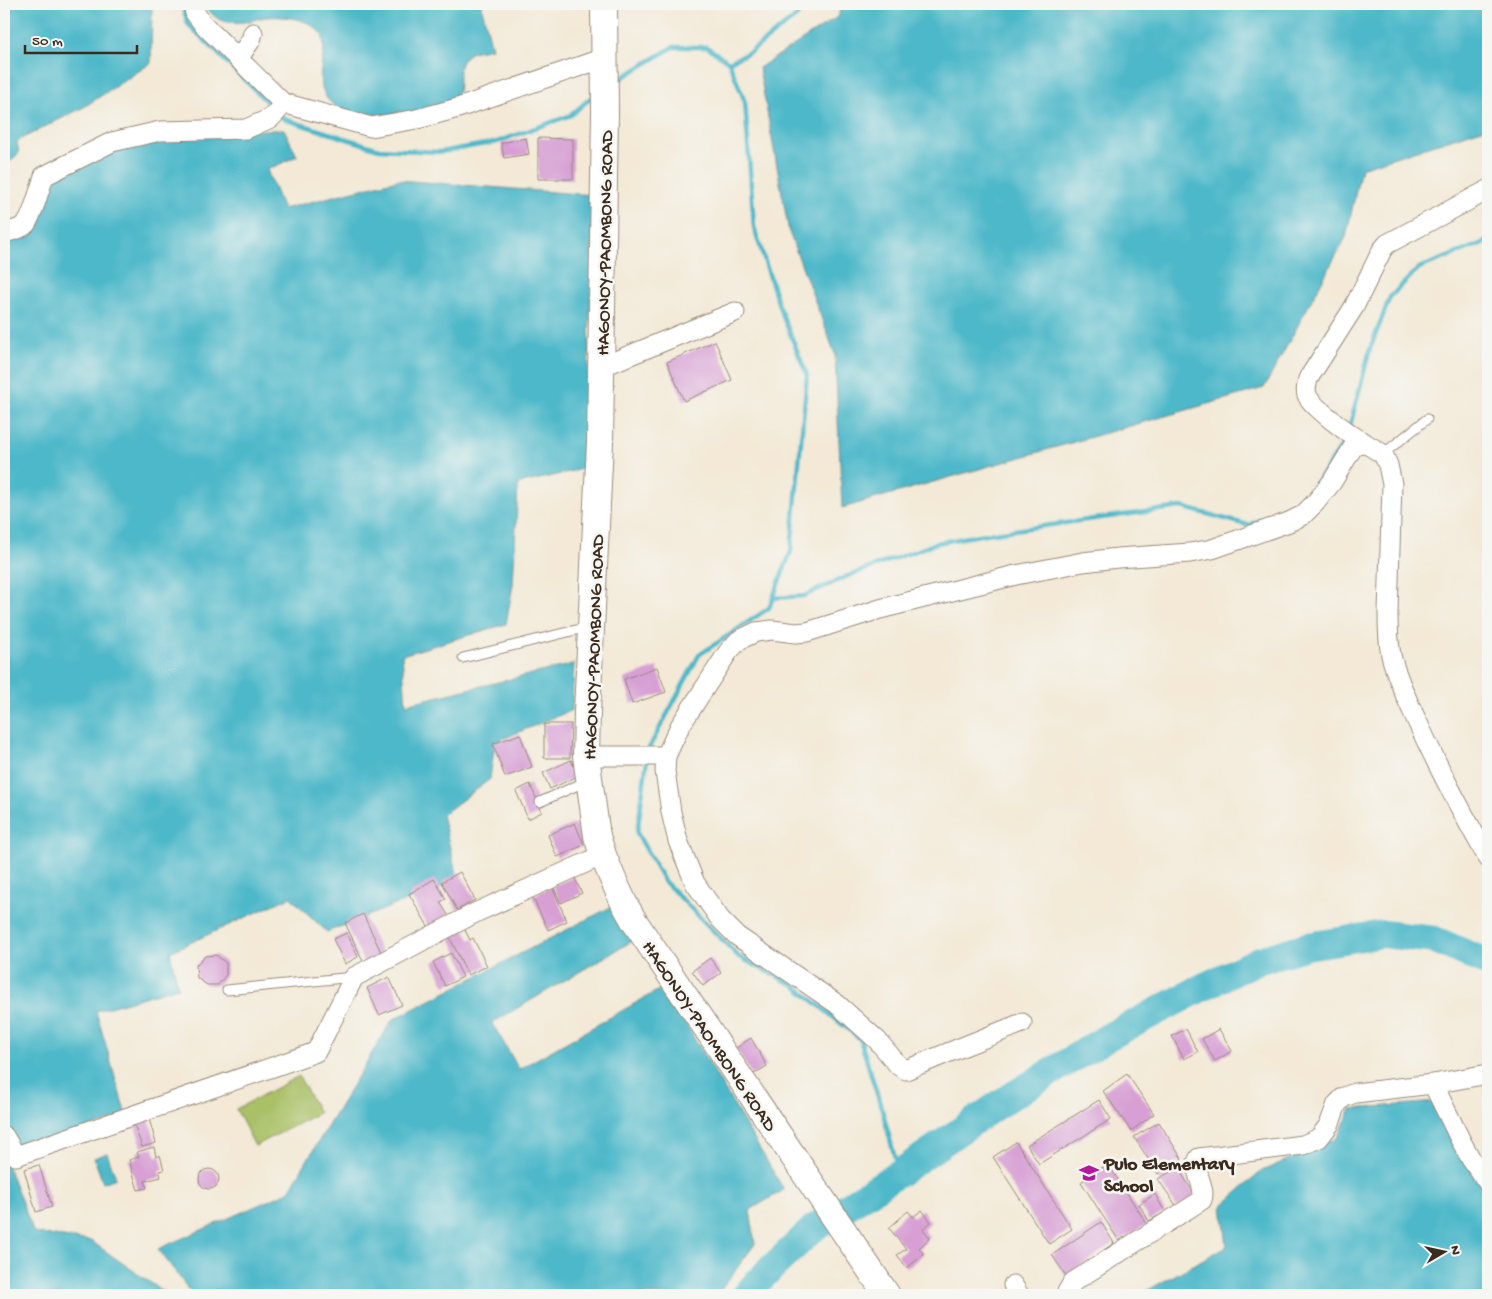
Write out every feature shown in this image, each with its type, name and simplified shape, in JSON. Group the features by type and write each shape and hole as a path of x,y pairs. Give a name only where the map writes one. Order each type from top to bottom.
{"main road":[{"name":"HAGONOY-PAOMBONG ROAD","path":"604,4 605,112 602,367 591,626 588,768 597,836 603,855 634,921 887,1295"}],"street":[{"path":"193,4 195,13 204,25 238,59 279,109 371,127 417,119 458,108 604,64"},
{"path":"238,59 251,40 253,33"},
{"path":"4,233 14,231 26,224 37,199 44,176 112,142 160,131 246,129 279,109"},
{"path":"1488,190 1387,244 1382,250 1354,307 1308,379 1306,388 1311,402 1358,439 1383,454 1388,465 1392,484 1388,613 1388,635 1391,656 1401,685 1433,755 1488,858"},
{"path":"602,367 735,312"},
{"path":"588,768 650,756 680,726 728,652 739,640 756,632 772,630 796,633 807,632 880,609 1016,575 1100,560 1190,553 1212,549 1290,522 1302,515 1316,502 1332,482 1358,439"},
{"path":"650,756 665,771 671,812 678,841 695,882 720,919 737,936 838,1004 877,1040 903,1069 906,1070 1022,1023"},
{"path":"4,1136 16,1156 316,1052 354,977 475,914 603,855"},
{"path":"1068,1295 1067,1292 1073,1282 1202,1200 1204,1194 1196,1167 1196,1161 1199,1158 1303,1145 1318,1138 1329,1125 1337,1104 1355,1093 1434,1084 1488,1074"},
{"path":"1434,1084 1460,1141 1488,1183"}],"lane":[{"path":"1383,454 1427,419"},
{"path":"463,658 591,626"},
{"path":"540,802 588,768"},
{"path":"227,990 354,977"}],"green space":[{"path":"299,1076 319,1113 255,1146 236,1109"}],"water":[{"path":"4,4 150,4 152,10 151,63 84,107 17,141 19,153 4,168"},
{"path":"205,4 481,4 492,48 471,53 464,59 459,71 457,95 446,104 403,113 372,115 349,113 332,104 323,89 321,84 321,66 324,49 322,34 313,26 292,18 278,17 258,18 246,22 226,22 216,18"},
{"path":"840,4 1488,4 1488,127 1361,168 1346,237 1264,388 842,508 835,354 789,232 759,68 839,16"},
{"path":"284,129 297,156 267,170 283,209 397,180 593,195 586,468 518,484 513,585 506,624 402,655 406,704 574,664 572,710 495,742 490,779 442,815 458,880 327,932 290,897 170,952 178,987 96,1011 126,1115 5,1159 34,1233 91,1241 168,1295 4,1295 4,237 20,236 46,182 104,152 162,135"},
{"path":"611,907 634,940 492,1023 519,1069 664,987 784,1190 750,1210 755,1244 717,1295 193,1295 158,1249 288,1192 392,1020"},
{"path":"1436,1102 1488,1190 1488,1295 1139,1295 1227,1246 1222,1206 1262,1171 1337,1138 1351,1109"},
{"path":"107,1153 116,1178 103,1183 94,1158"}],"building":[{"path":"526,138 529,154 504,158 501,143"},
{"path":"538,138 573,139 573,179 538,179"},
{"path":"715,341 732,380 684,401 667,362"},
{"path":"657,667 666,692 632,704 624,679"},
{"path":"544,724 571,724 570,758 544,758"},
{"path":"520,734 532,767 505,777 493,744"},
{"path":"571,760 578,776 550,789 543,773"},
{"path":"530,784 542,812 528,819 516,791"},
{"path":"575,823 584,845 557,857 548,835"},
{"path":"460,872 475,900 457,910 442,882"},
{"path":"574,877 582,893 561,903 553,886"},
{"path":"434,879 446,899 440,902 451,920 431,931 409,894"},
{"path":"552,887 567,921 548,930 532,896"},
{"path":"363,914 383,956 365,965 345,923"},
{"path":"464,928 470,940 473,938 487,966 468,975 449,936"},
{"path":"347,933 358,957 345,964 333,939"},
{"path":"451,953 463,977 445,986 433,962"},
{"path":"216,955 226,963 226,975 218,985 207,985 197,978 196,965 205,956"},
{"path":"710,958 721,973 703,986 692,971"},
{"path":"389,977 402,1005 379,1015 367,988"},
{"path":"1186,1029 1198,1052 1184,1059 1172,1036"},
{"path":"1219,1029 1232,1051 1215,1061 1202,1039"},
{"path":"751,1038 767,1066 752,1075 736,1048"},
{"path":"1127,1074 1154,1114 1131,1131 1103,1091"},
{"path":"1099,1100 1111,1119 1039,1164 1027,1145"},
{"path":"149,1119 156,1143 142,1147 134,1124"},
{"path":"1159,1122 1182,1159 1158,1174 1134,1137"},
{"path":"1016,1142 1072,1229 1049,1244 993,1157"},
{"path":"154,1147 156,1157 160,1155 164,1170 159,1171 161,1177 145,1181 147,1188 138,1190 129,1160 139,1157 137,1152"},
{"path":"1108,1164 1147,1224 1119,1241 1081,1182"},
{"path":"39,1165 52,1207 36,1212 24,1169"},
{"path":"1178,1167 1195,1196 1177,1207 1158,1179"},
{"path":"209,1169 216,1172 219,1179 216,1186 209,1189 202,1186 199,1179 202,1172"},
{"path":"1155,1194 1165,1212 1149,1221 1139,1204"},
{"path":"922,1210 931,1222 923,1229 930,1238 919,1248 924,1254 907,1268 897,1255 906,1249 889,1228 908,1211 913,1217"},
{"path":"1101,1222 1114,1243 1066,1276 1052,1255"}],"waterway":[{"path":"182,4 188,24 273,108"},
{"path":"729,62 750,52 797,16 803,4"},
{"path":"615,82 673,47 707,47 729,62 745,102 754,227 780,309 807,375 791,551 769,608 699,655 648,752"},
{"path":"280,115 284,119 379,149 440,152 497,142 571,115 595,94"},
{"path":"1350,426 1370,349 1390,297 1419,268 1488,241"},
{"path":"773,598 804,596 848,576 937,543 979,535 1181,507 1248,525 1304,500 1347,439"},
{"path":"647,760 637,833 664,881 739,957 794,985 860,1039 899,1173"},
{"path":"746,1295 758,1281 815,1227 899,1173 999,1104 1108,1037 1257,961 1307,946 1383,934 1435,940 1488,963"}],"place":[{"name":"Pulo Elementary School","path":"1089,1173"}]}
